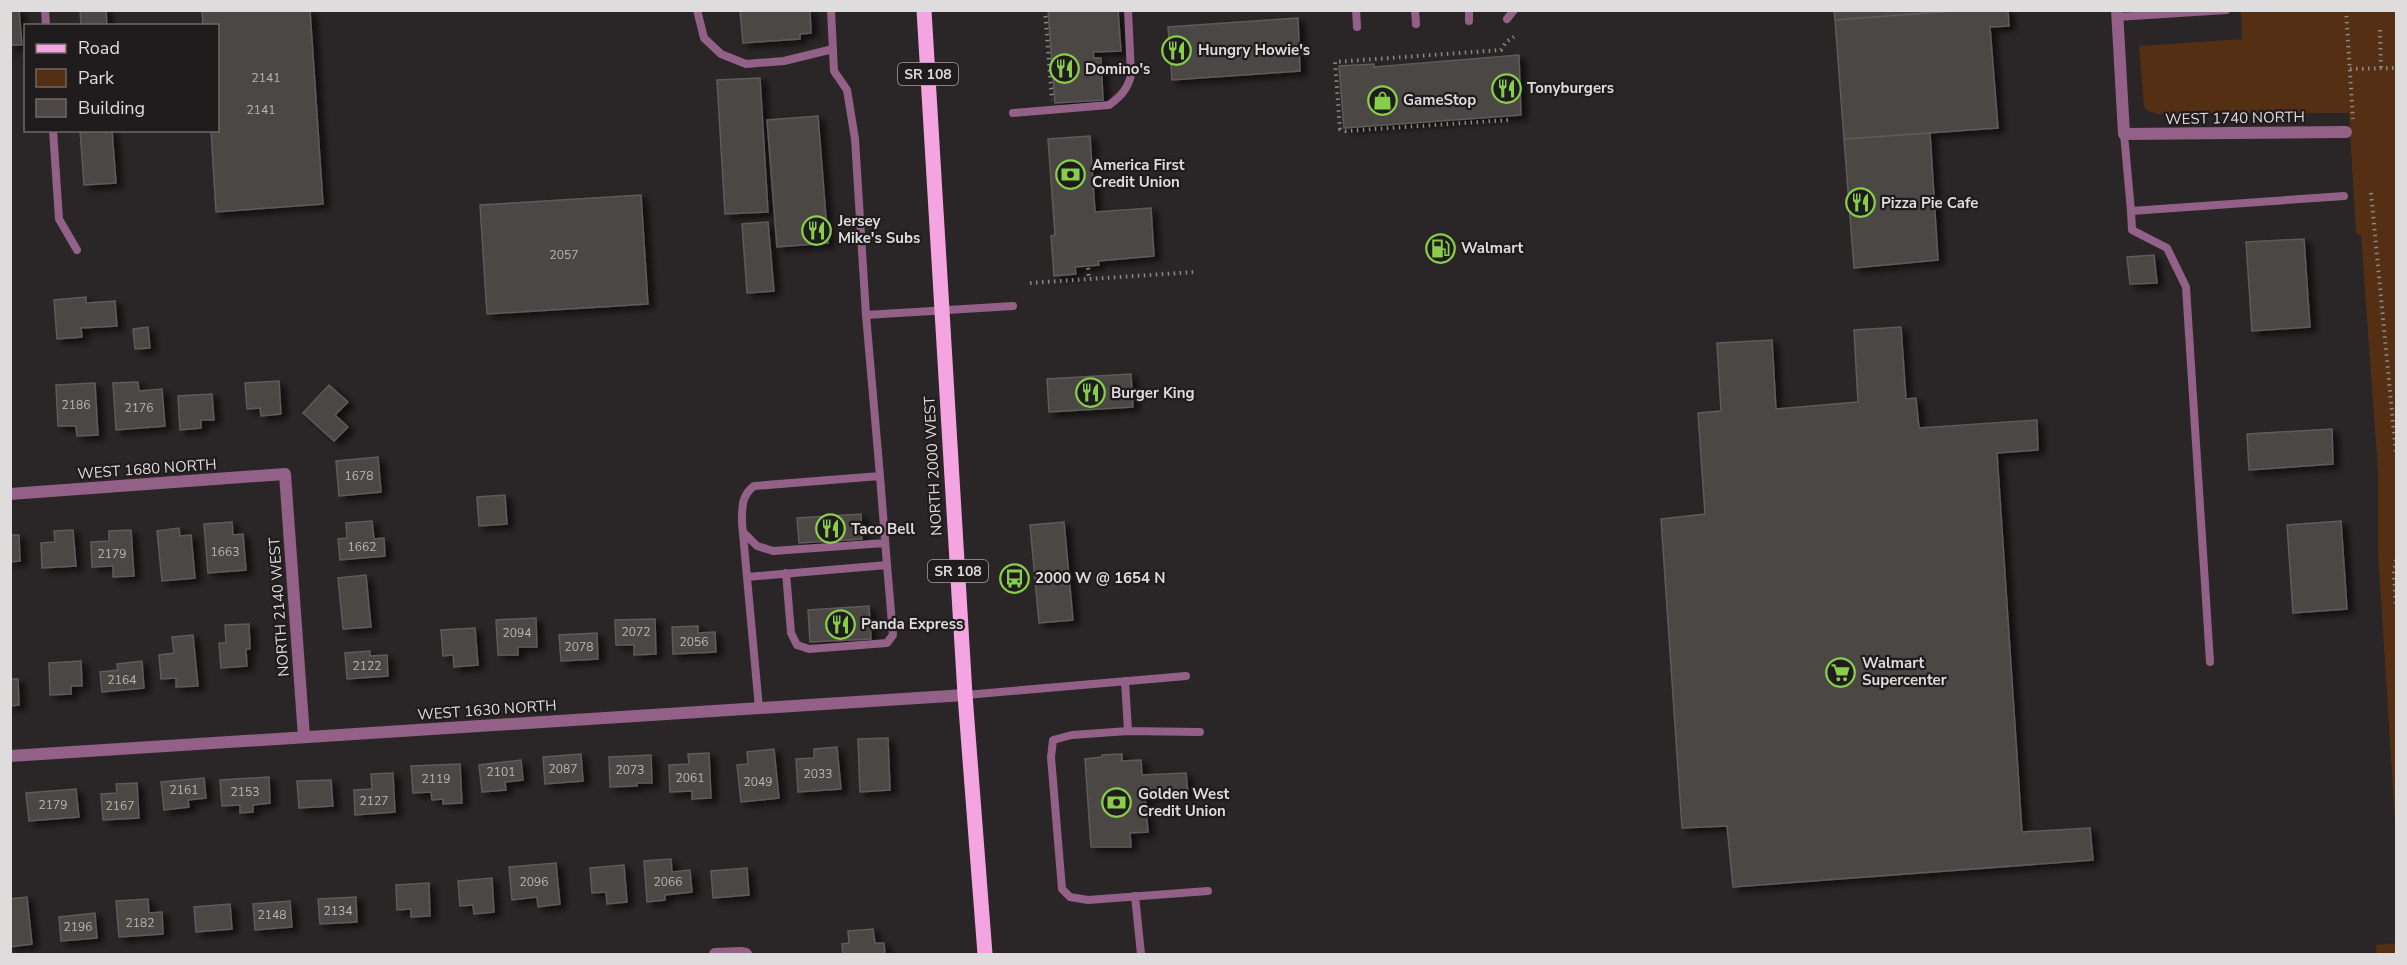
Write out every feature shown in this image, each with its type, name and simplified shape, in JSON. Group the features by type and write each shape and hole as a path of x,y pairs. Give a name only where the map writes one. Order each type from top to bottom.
{"main road":[{"name":"NORTH 2000 WEST","path":"924,10 965,695 985,954"}],"street":[{"path":"2117,14 2124,134"},
{"name":"WEST 1740 NORTH","path":"2124,134 2346,132"},
{"name":"WEST 1680 NORTH","path":"10,494 285,474"},
{"name":"NORTH 2140 WEST","path":"285,474 304,737"},
{"name":"WEST 1630 NORTH","path":"10,756 965,695"},
{"path":"715,954 746,954"}],"lane":[{"path":"697,10 704,38 721,54 746,64 784,61 833,49"},
{"path":"786,573 791,633 795,643 804,649 887,643 891,640 893,635 866,315 855,139 847,90 834,71 831,10"},
{"path":"1013,112 1109,105 1125,91 1131,75 1128,10"},
{"path":"1356,10 1357,27"},
{"path":"1415,10 1416,24"},
{"path":"1468,10 1469,21"},
{"path":"1507,20 1514,10"},
{"path":"2117,14 2226,10"},
{"path":"53,132 59,219 77,250"},
{"path":"2124,134 2132,230 2167,248 2186,287 2210,662"},
{"path":"2131,211 2344,196"},
{"path":"866,315 1013,306"},
{"path":"759,708 743,532 743,499 747,491 754,486 880,476"},
{"path":"743,532 758,546 773,551 885,543"},
{"path":"747,577 887,565"},
{"path":"965,695 1186,676"},
{"path":"1125,681 1128,731"},
{"path":"1200,732 1128,731 1060,737 1053,740 1051,757 1062,889 1070,897 1088,900 1208,891"},
{"path":"1135,896 1141,954"}],"path":[{"path":"1045,10 1052,110"},
{"path":"2346,10 2353,121"},
{"path":"2380,30 2381,68"},
{"path":"1508,120 1346,131 1340,129 1335,62 1500,50 1506,42 1515,37"},
{"path":"2350,69 2395,68"},
{"path":"2371,193 2397,454"},
{"path":"1088,268 1089,279"},
{"path":"1030,283 1195,272"},
{"path":"2397,560 2394,574 2397,608"}],"green space":[{"path":"2241,11 2396,11 2396,837 2378,552 2378,471 2361,235 2356,234 2349,113 2159,114 2148,111 2144,107 2139,46 2242,39"},
{"path":"2396,943 2396,954 2377,954 2376,945"}],"building":[{"path":"10,10 19,10 22,45 11,45 10,56"},
{"path":"80,10 106,10 107,24 81,24"},
{"path":"202,10 310,10 323,204 216,212 211,132 219,132 219,24 203,24"},
{"path":"740,10 810,10 811,33 800,34 800,39 743,43"},
{"path":"1048,10 1118,10 1121,51 1093,52 1094,58 1101,58 1103,100 1055,103"},
{"path":"1834,10 1927,10 1927,13 1835,20"},
{"path":"1968,10 2008,10 2009,26 1990,27 1998,128 1844,139 1835,20"},
{"path":"1298,18 1300,71 1172,80 1168,27"},
{"path":"1519,55 1521,115 1344,128 1339,66 1374,64 1374,67"},
{"path":"760,78 768,212 725,214 717,80"},
{"path":"818,116 828,243 777,247 767,120"},
{"path":"80,132 112,132 116,183 84,185"},
{"path":"1930,133 1938,260 1854,268 1844,139"},
{"name":"America First Credit Union","path":"1090,136 1095,212 1151,208 1154,256 1098,261 1099,265 1075,267 1076,274 1054,276 1051,236 1055,235 1048,139"},
{"path":"641,195 648,304 487,314 480,205"},
{"path":"768,222 774,291 747,293 742,224"},
{"path":"2304,239 2310,327 2252,331 2246,242"},
{"path":"2154,255 2157,283 2130,284 2127,257"},
{"path":"86,297 86,303 115,301 117,326 81,328 82,337 57,339 54,300"},
{"path":"148,327 150,348 135,349 133,329"},
{"name":"Walmart Supercenter","path":"1901,327 1906,399 1916,398 1919,428 2037,420 2038,450 1997,453 2022,832 2090,828 2093,860 1733,887 1727,826 1682,828 1661,519 1705,514 1698,413 1721,411 1717,343 1772,340 1776,409 1858,402 1854,330"},
{"name":"Burger King","path":"1131,374 1133,407 1049,412 1047,379"},
{"path":"279,381 281,414 261,416 260,408 247,409 245,383"},
{"path":"138,382 139,391 162,389 165,426 116,430 113,383"},
{"path":"95,383 98,435 77,436 76,426 58,426 56,385"},
{"path":"329,385 348,402 335,415 348,427 334,441 303,413"},
{"path":"212,394 214,420 201,420 201,428 180,430 178,396"},
{"path":"2332,429 2333,464 2249,470 2247,434"},
{"path":"378,457 381,492 339,496 336,461"},
{"path":"505,495 507,524 479,526 477,497"},
{"name":"Taco Bell","path":"861,514 862,539 799,543 797,518"},
{"path":"372,521 374,539 384,538 385,556 340,560 338,539 347,538 346,523"},
{"path":"2341,521 2347,609 2293,613 2287,525"},
{"path":"232,522 233,535 243,534 246,570 208,573 204,524"},
{"path":"1064,522 1073,620 1039,623 1030,525"},
{"path":"179,528 180,536 191,535 195,578 162,581 157,531"},
{"path":"73,530 76,566 42,568 41,543 55,542 54,531"},
{"path":"131,530 134,576 113,577 113,566 92,567 91,542 109,541 109,531"},
{"path":"10,535 19,535 20,561 10,562"},
{"path":"366,575 371,627 343,629 338,578"},
{"name":"Panda Express","path":"869,606 871,639 810,642 808,610"},
{"path":"536,618 537,647 518,647 518,655 498,655 496,620"},
{"path":"655,619 656,654 634,655 634,645 616,645 615,620"},
{"path":"249,624 250,649 246,649 247,666 221,668 219,643 226,643 225,625"},
{"path":"698,626 698,633 715,632 716,652 673,654 672,627"},
{"path":"475,628 478,665 454,667 453,655 443,656 441,630"},
{"path":"597,633 598,659 561,661 559,635"},
{"path":"193,635 198,686 176,687 176,678 161,679 159,655 174,653 172,637"},
{"path":"370,651 370,656 387,655 388,676 347,679 345,653"},
{"path":"81,661 82,686 71,686 71,694 50,695 49,663"},
{"path":"142,661 144,688 102,692 100,672 118,670 117,664"},
{"path":"10,679 18,679 19,705 10,706"},
{"path":"888,738 890,790 860,792 858,739"},
{"path":"837,747 841,789 798,792 796,759 814,758 814,749"},
{"path":"774,749 779,798 741,802 737,765 748,764 747,752"},
{"path":"709,753 711,798 692,799 692,791 670,792 669,765 689,764 688,754"},
{"path":"581,754 583,781 545,784 543,757"},
{"name":"Golden West Credit Union","path":"1122,754 1122,761 1141,760 1142,775 1186,773 1188,794 1145,796 1148,832 1130,833 1131,847 1091,847 1085,759"},
{"path":"651,755 652,783 610,787 609,757"},
{"path":"521,760 523,780 505,782 506,790 482,792 479,765"},
{"path":"460,764 462,803 443,804 443,799 432,800 431,792 413,793 411,766"},
{"path":"393,773 395,812 355,815 354,790 372,789 371,774"},
{"path":"269,777 270,803 253,805 253,812 240,813 240,805 222,806 220,780"},
{"path":"204,778 206,798 188,800 189,807 164,810 161,782"},
{"path":"331,780 333,806 299,808 297,781"},
{"path":"137,783 139,818 103,820 101,794 117,793 116,784"},
{"path":"76,789 79,817 29,821 26,793"},
{"path":"671,859 672,872 690,870 692,892 665,895 665,900 647,902 644,861"},
{"path":"556,863 560,904 538,907 537,897 512,900 509,867"},
{"path":"624,865 627,902 607,904 606,892 592,893 590,868"},
{"path":"747,868 749,895 713,898 711,871"},
{"path":"492,878 494,912 474,914 473,905 460,906 458,881"},
{"path":"429,883 430,916 411,917 411,909 397,910 396,885"},
{"path":"27,897 32,944 10,947 10,899"},
{"path":"356,897 357,922 320,924 318,899"},
{"path":"148,899 149,913 162,912 163,934 119,937 116,901"},
{"path":"290,901 292,927 255,930 253,904"},
{"path":"230,904 232,929 196,932 194,907"},
{"path":"95,913 97,938 61,941 59,917"},
{"path":"873,929 875,943 884,943 885,954 843,954 842,944 849,943 848,931"}],"place":[{"name":"Hungry Howie's","path":"1177,50"},
{"name":"Domino's","path":"1064,69"},
{"name":"Tonyburgers","path":"1506,88"},
{"name":"GameStop","path":"1382,100"},
{"name":"America First Credit Union","path":"1071,174"},
{"name":"Pizza Pie Cafe","path":"1860,203"},
{"name":"Jersey Mike's Subs","path":"817,230"},
{"name":"Walmart","path":"1440,248"},
{"name":"Burger King","path":"1090,393"},
{"name":"Taco Bell","path":"830,529"},
{"name":"2000 W @ 1654 N","path":"1014,578"},
{"name":"Panda Express","path":"840,624"},
{"name":"Walmart Supercenter","path":"1841,672"},
{"name":"Golden West Credit Union","path":"1117,803"}]}
